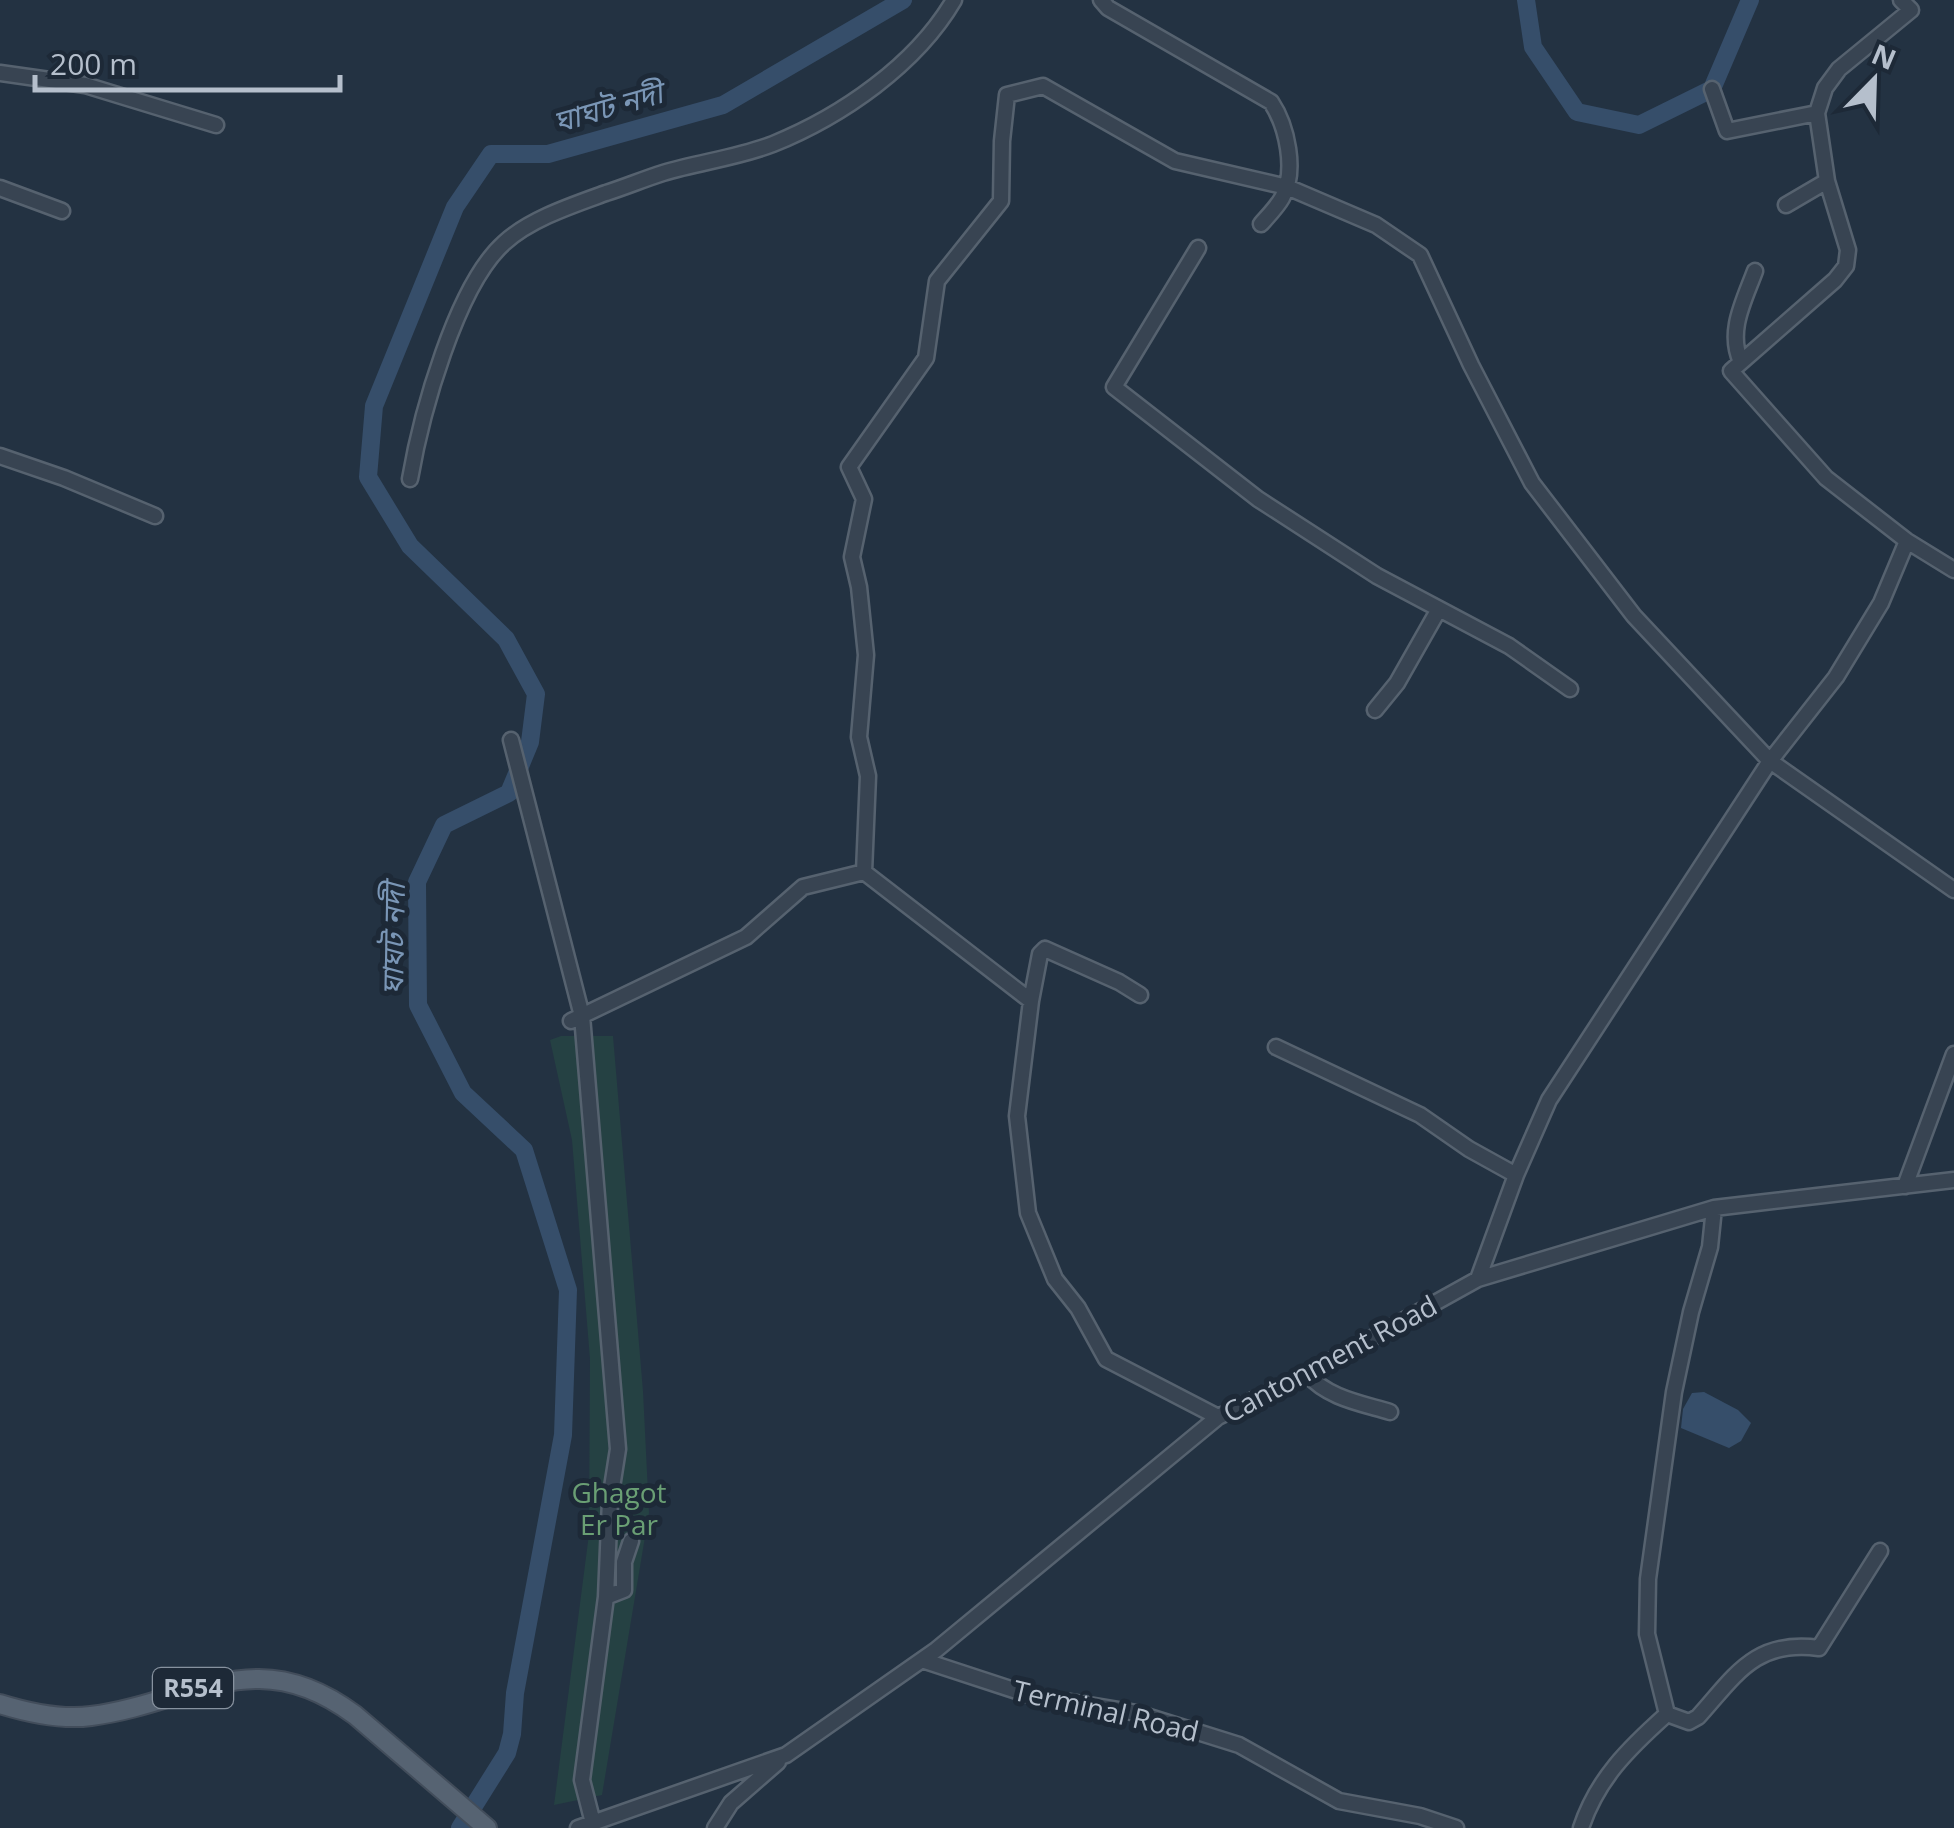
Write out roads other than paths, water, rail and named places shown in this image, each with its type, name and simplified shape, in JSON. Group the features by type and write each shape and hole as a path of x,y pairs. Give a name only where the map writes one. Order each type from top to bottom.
{"main road":[{"name":"R554","path":"0,1704 32,1714 87,1717 125,1710 208,1683 260,1678 298,1684 337,1701 487,1828"}],"street":[{"path":"410,479 416,442 462,304 475,276 505,242 523,228 589,199 802,131 845,106 890,72 938,27 954,0"},
{"path":"1100,0 1270,102 1282,118 1290,171 1282,200 1262,224"},
{"path":"1901,0 1911,10 1839,69 1826,88 1817,113 1827,181 1848,250 1846,266 1731,371 1826,478 1908,541 1954,570"},
{"path":"0,73 85,86 216,125"},
{"path":"864,872 868,776 859,737 866,655 852,557 864,498 849,467 926,358 937,281 1002,201 1007,95 1043,86 1175,161 1287,186 1376,225 1420,254 1532,482 1634,616 1770,761 1954,890"},
{"path":"1712,89 1727,132 1817,113"},
{"path":"1786,205 1827,181"},
{"path":"0,188 62,211"},
{"path":"1198,248 1114,386 1258,499 1378,576 1509,646 1570,689"},
{"path":"1741,362 1734,347 1737,319 1755,271"},
{"path":"0,456 155,516"},
{"path":"1478,1279 1549,1100 1770,761 1836,677 1882,604 1908,541"},
{"path":"1375,710 1397,683 1439,608"},
{"path":"511,740 577,1018 618,1449 610,1500 606,1597 582,1780 585,1825"},
{"path":"864,872 1032,1001"},
{"path":"577,1018 746,937 803,887 864,872"},
{"path":"1140,996 1119,982 1045,949 1040,954 1017,1116 1028,1213 1055,1279 1078,1308 1106,1359 1218,1417"},
{"path":"1276,1047 1420,1116 1516,1176"},
{"path":"1905,1186 1954,1054"},
{"name":"Cantonment Road","path":"585,1825 786,1755 922,1660 1218,1417 1307,1374 1478,1279 1714,1208 1954,1180"},
{"path":"1666,1714 1647,1634 1648,1579 1674,1392 1710,1248 1714,1208"},
{"path":"1307,1374 1316,1385 1340,1398 1390,1412"},
{"path":"606,1597 624,1590 624,1562 631,1541"},
{"path":"1666,1714 1689,1722 1698,1718 1746,1662 1799,1646 1818,1648 1880,1550"},
{"name":"Terminal Road","path":"922,1660 1029,1695 1137,1713 1239,1745 1339,1802 1420,1816 1456,1828"},
{"path":"1581,1828 1593,1794 1604,1777 1666,1714"},
{"path":"715,1828 732,1803 786,1755"}],"water":[{"path":"1704,1392 1738,1410 1751,1423 1741,1441 1729,1448 1681,1428 1683,1409 1692,1393"}],"waterway":[{"name":"ঘাঘট নদী","path":"460,1828 507,1753 512,1734 515,1693 563,1435 568,1290 524,1150 463,1093 418,1005 417,882 444,825 509,793 530,742 536,694 506,639 410,546 368,477 374,406 455,207 491,154 548,154 723,105 903,0"},
{"name":"ঘাঘট নদী","path":"1526,0 1533,47 1577,112 1639,125 1712,89 1750,0"}],"park label":[{"name":"Ghagot Er Par","path":"619,1509"}]}
